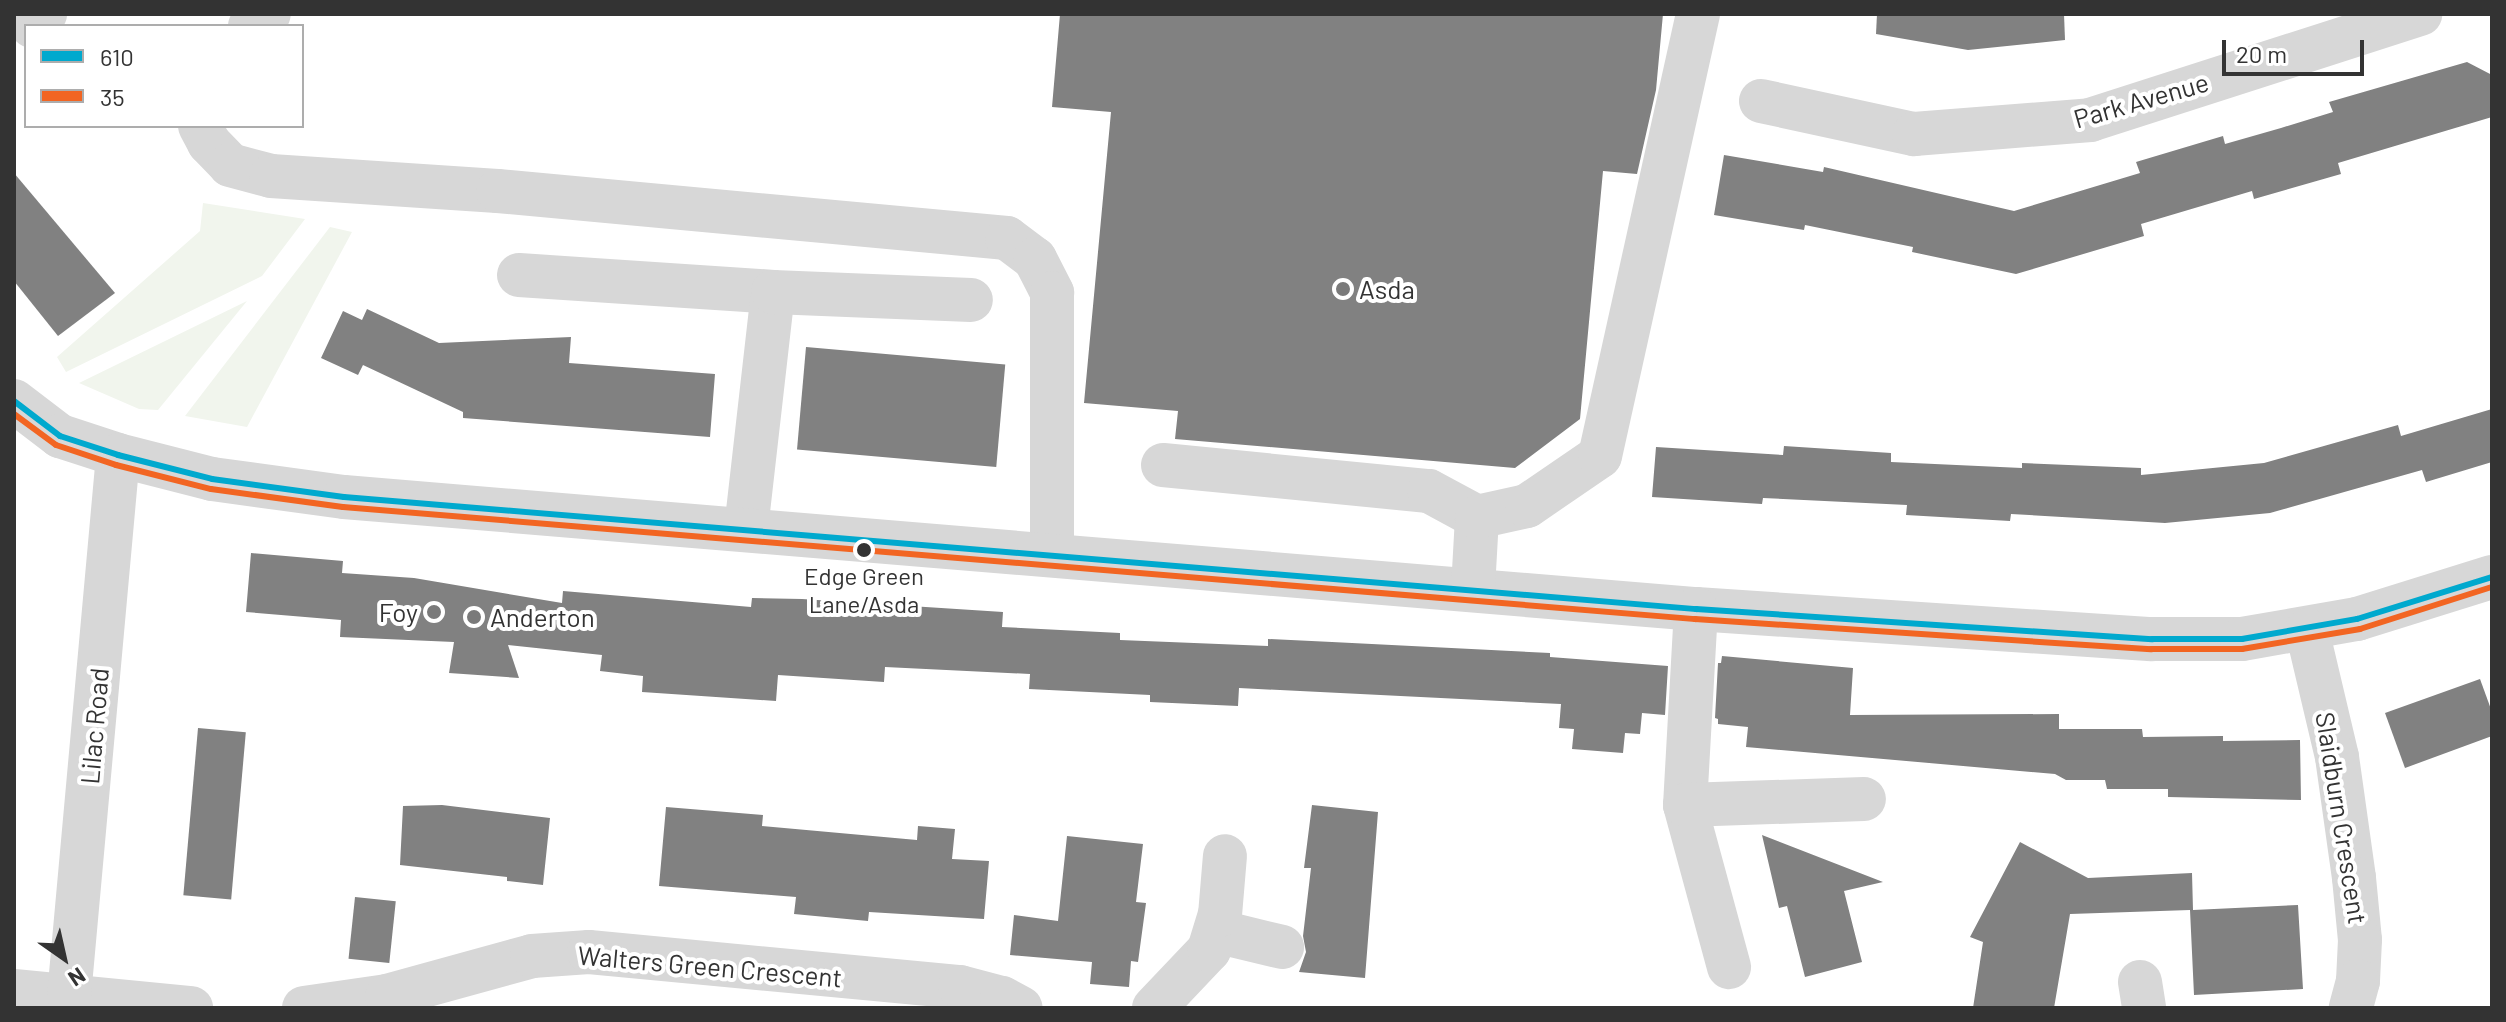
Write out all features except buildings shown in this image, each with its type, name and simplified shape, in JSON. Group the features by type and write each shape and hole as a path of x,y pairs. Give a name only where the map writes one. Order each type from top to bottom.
{"street":[{"path":"1163,465 1429,491 1477,517 1527,506 1600,456 1698,14"},
{"name":"Park Avenue","path":"1761,101 1914,134 2090,120 2420,14"},
{"path":"201,128 209,143 230,165 271,176 526,193 1007,238 1035,259 1052,293 1052,555"},
{"path":"519,275 773,292 971,300"},
{"path":"746,529 773,292"},
{"path":"14,401 60,436 118,455 212,479 344,497 1696,609 2152,639 2242,639 2357,619 2492,577"},
{"name":"Lilac Road","path":"69,996 118,455"},
{"path":"1473,589 1477,517"},
{"path":"1696,609 1685,805 1729,967"},
{"name":"Slaidburn Crescent","path":"2307,630 2337,757 2354,878 2360,940 2358,981 2351,1008"},
{"path":"1685,805 1864,799"},
{"path":"1154,1008 1209,950 1216,931 1225,856"},
{"path":"1216,931 1282,947"},
{"name":"Walters Green Crescent","path":"304,1008 387,996 532,956 589,952 960,987 1002,998 1021,1008"},
{"path":"14,991 191,1008"}],"shaded area":[{"path":"203,203 305,219 262,276 66,372 57,357 200,231"},
{"path":"330,227 352,232 247,427 185,416"},
{"path":"247,301 158,410 139,409 79,383"}],"transit line":[{"name":"610","path":"14,401 60,436 118,455 212,479 344,497 1696,609 2152,639 2242,639 2357,619 2492,577"},
{"name":"35","path":"14,414 56,445 116,465 211,489 343,507 1695,619 2151,649 2242,649 2360,629 2492,587"}],"place":[{"name":"Asda","path":"1343,289"},
{"name":"Edge Green Lane/Asda","path":"864,550"},
{"name":"Foy","path":"434,612"},
{"name":"Anderton","path":"474,617"}]}
